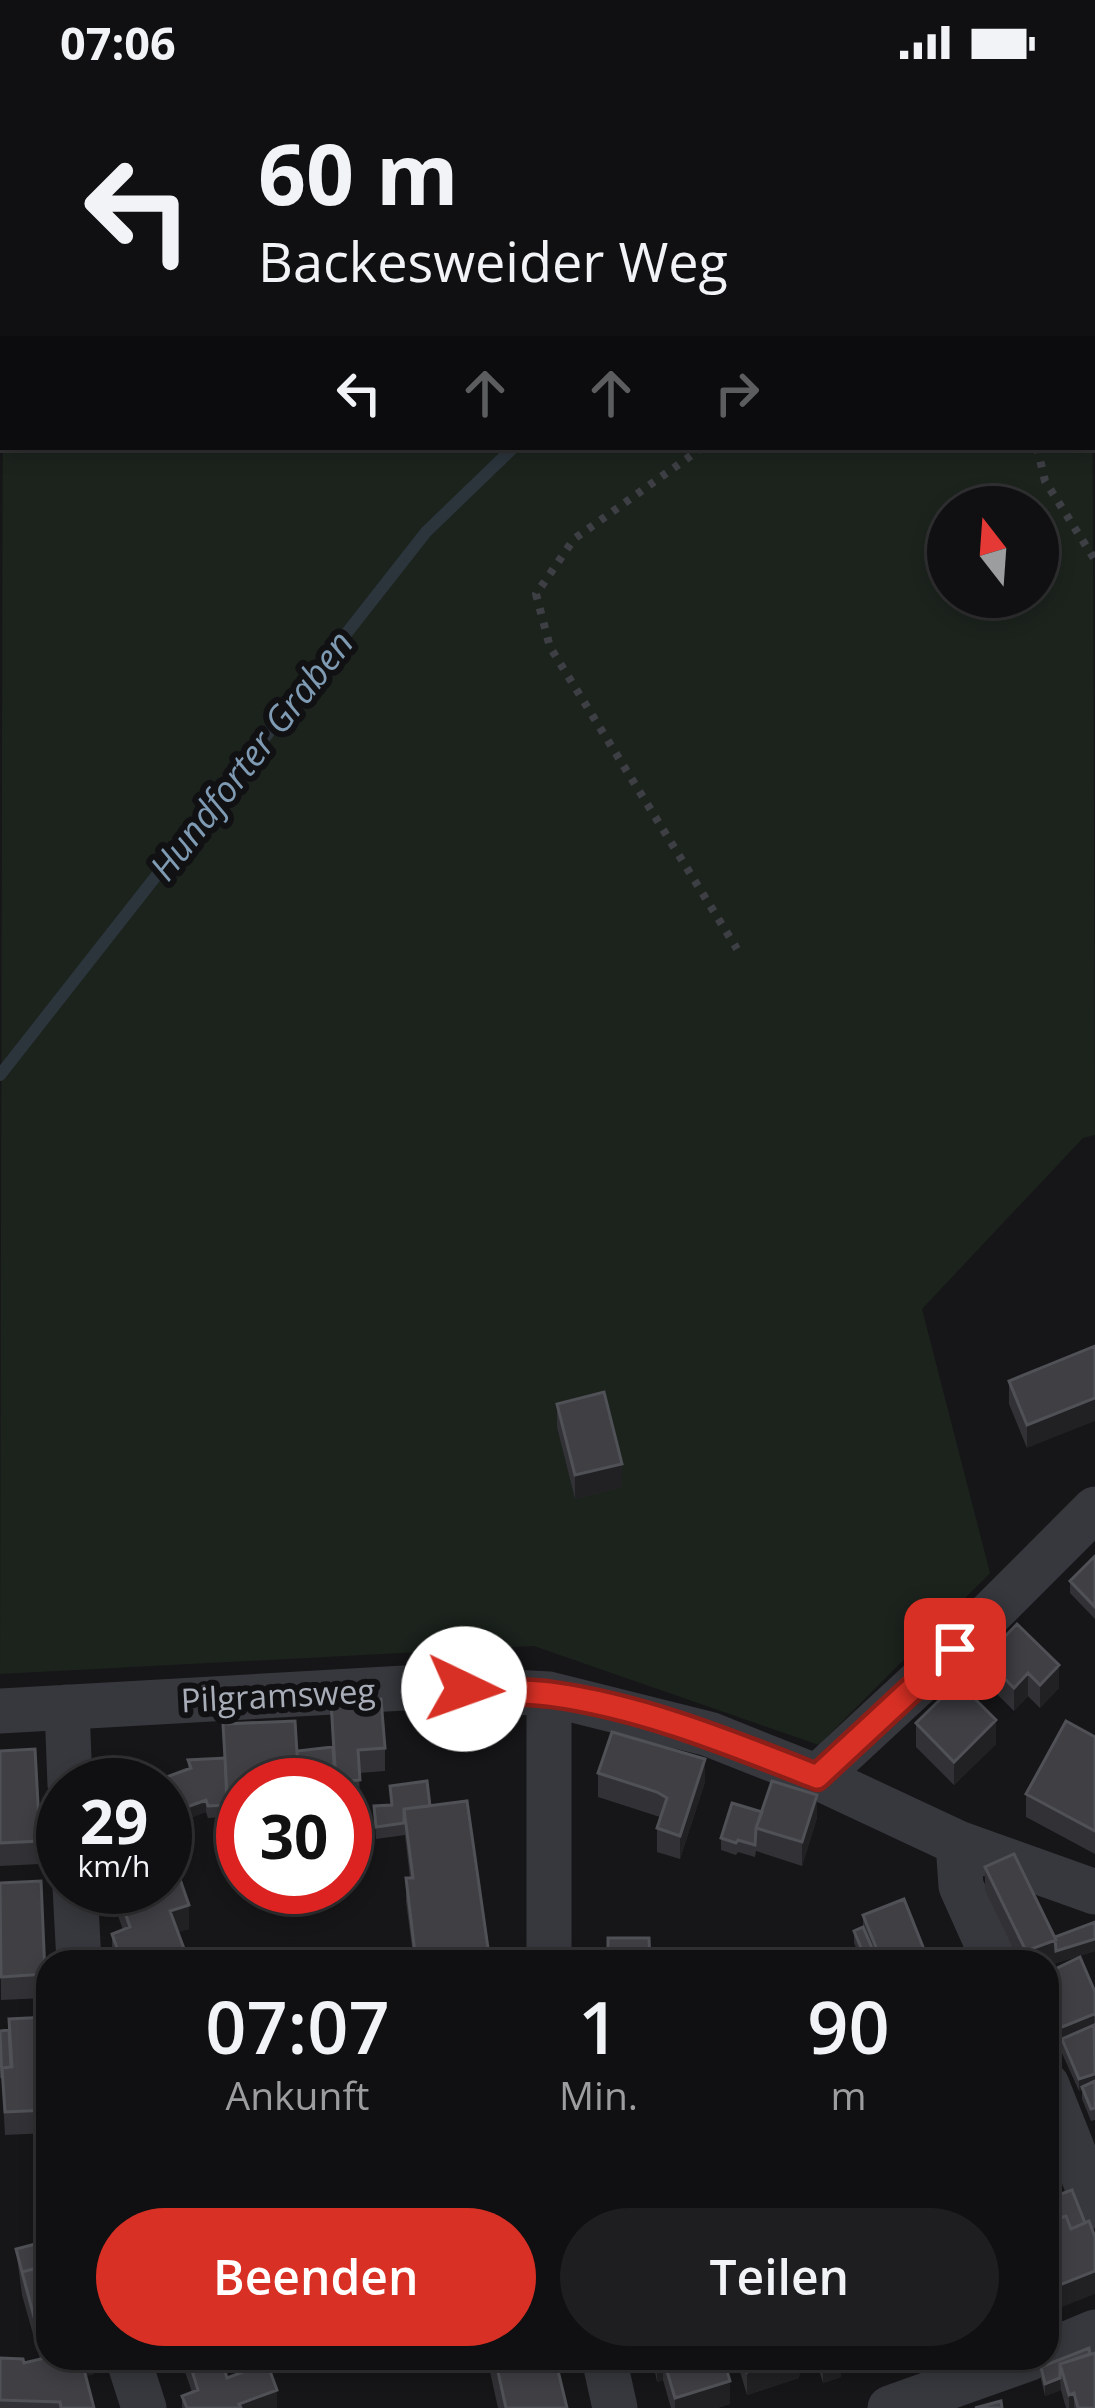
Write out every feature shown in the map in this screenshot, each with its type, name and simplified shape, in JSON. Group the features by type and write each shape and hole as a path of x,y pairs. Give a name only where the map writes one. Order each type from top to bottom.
{"street":[{"path":"817,1777 955,1649 1095,1509"},
{"name":"Pilgramsweg","path":"0,1711 422,1687 550,1694 709,1734 817,1777 958,1843 1095,1892"},
{"path":"549,1950 550,1694"},
{"path":"67,1707 69,1758"},
{"path":"958,1843 961,1886 990,1950"},
{"path":"76,1914 78,1950"},
{"path":"1059,2116 1095,2206"},
{"path":"1059,2347 1095,2332"},
{"path":"132,2370 144,2408"},
{"path":"607,2370 615,2408"},
{"path":"890,2408 996,2370"}],"path":[{"path":"699,450 574,539 536,594 550,646 737,949"},
{"path":"1038,450 1046,482 1095,560"}],"shaded area":[{"path":"3,450 1093,450 1095,1135 1083,1138 922,1309 990,1573 819,1745 534,1646 0,1674"}],"building":[{"path":"1095,1346 1095,1398 1027,1425 1009,1381"},
{"path":"604,1392 622,1464 575,1475 557,1404"},
{"path":"1095,1556 1095,1607 1070,1581"},
{"path":"1017,1624 1059,1665 1040,1685 1028,1673 1014,1688 984,1658"},
{"path":"958,1682 996,1720 954,1762 916,1723"},
{"path":"381,1699 385,1748 358,1750 359,1758 334,1758 331,1702"},
{"path":"295,1721 297,1758 225,1758 223,1724"},
{"path":"1066,1721 1095,1737 1095,1831 1026,1794"},
{"path":"612,1732 705,1759 680,1836 657,1828 667,1798 598,1773"},
{"path":"333,1747 334,1758 297,1758 297,1751"},
{"path":"35,1749 36,1841 0,1843 0,1751"},
{"path":"216,1758 216,1806 208,1806 206,1800 192,1805 192,1760"},
{"path":"427,1781 430,1806 404,1809 404,1823 376,1827 374,1806 392,1805 390,1786"},
{"path":"772,1781 817,1795 802,1842 756,1828"},
{"path":"467,1801 488,1950 415,1950 406,1878 413,1878 404,1809"},
{"path":"732,1803 762,1812 755,1845 721,1838"},
{"path":"1014,1854 1056,1940 1026,1950 985,1867"},
{"path":"36,1881 36,1914 42,1914 44,1950 36,1950 36,1975 1,1977 0,1883"},
{"path":"904,1899 924,1950 877,1950 863,1915"},
{"path":"125,1914 171,1914 185,1950 118,1950 112,1934 130,1927"},
{"path":"1095,1922 1095,1939 1056,1950 1055,1937"},
{"path":"863,1927 873,1950 862,1950 854,1931"},
{"path":"608,1938 649,1938 650,1950 608,1950"},
{"path":"1080,1957 1095,1992 1095,2015 1062,2027 1059,2021 1059,1967"},
{"path":"36,2018 36,2111 5,2112 2,2068 12,2067 9,2019"},
{"path":"1094,2025 1095,2074 1079,2079 1062,2039"},
{"path":"9,2030 11,2067 2,2068 2,2078 0,2031"},
{"path":"1095,2081 1095,2108 1091,2109 1082,2087"},
{"path":"1072,2190 1085,2223 1071,2229 1066,2216 1059,2218 1059,2195"},
{"path":"1066,2216 1071,2229 1089,2221 1095,2237 1095,2271 1059,2285 1059,2218"},
{"path":"36,2244 36,2268 22,2272 16,2249"},
{"path":"36,2268 36,2324 22,2272"},
{"path":"1089,2348 1090,2354 1060,2364 1060,2378 1045,2384 1042,2370 1059,2370 1059,2360"},
{"path":"1095,2353 1095,2408 1078,2408 1060,2364"},
{"path":"0,2358 23,2359 24,2363 36,2360 36,2370 84,2370 94,2408 0,2400"},
{"path":"192,2370 225,2370 227,2378 248,2370 270,2370 277,2390 239,2404 241,2408 187,2408 182,2396 198,2390"},
{"path":"498,2370 558,2370 567,2408 506,2408"},
{"path":"667,2370 727,2370 730,2381 675,2398"},
{"path":"1001,2401 1002,2408 975,2408"}],"waterway":[{"name":"Hundforter Graben","path":"0,1075 426,532 511,450"}],"route":[{"path":"464,1689 550,1694 620,1709 709,1734 817,1777 955,1649"}]}
